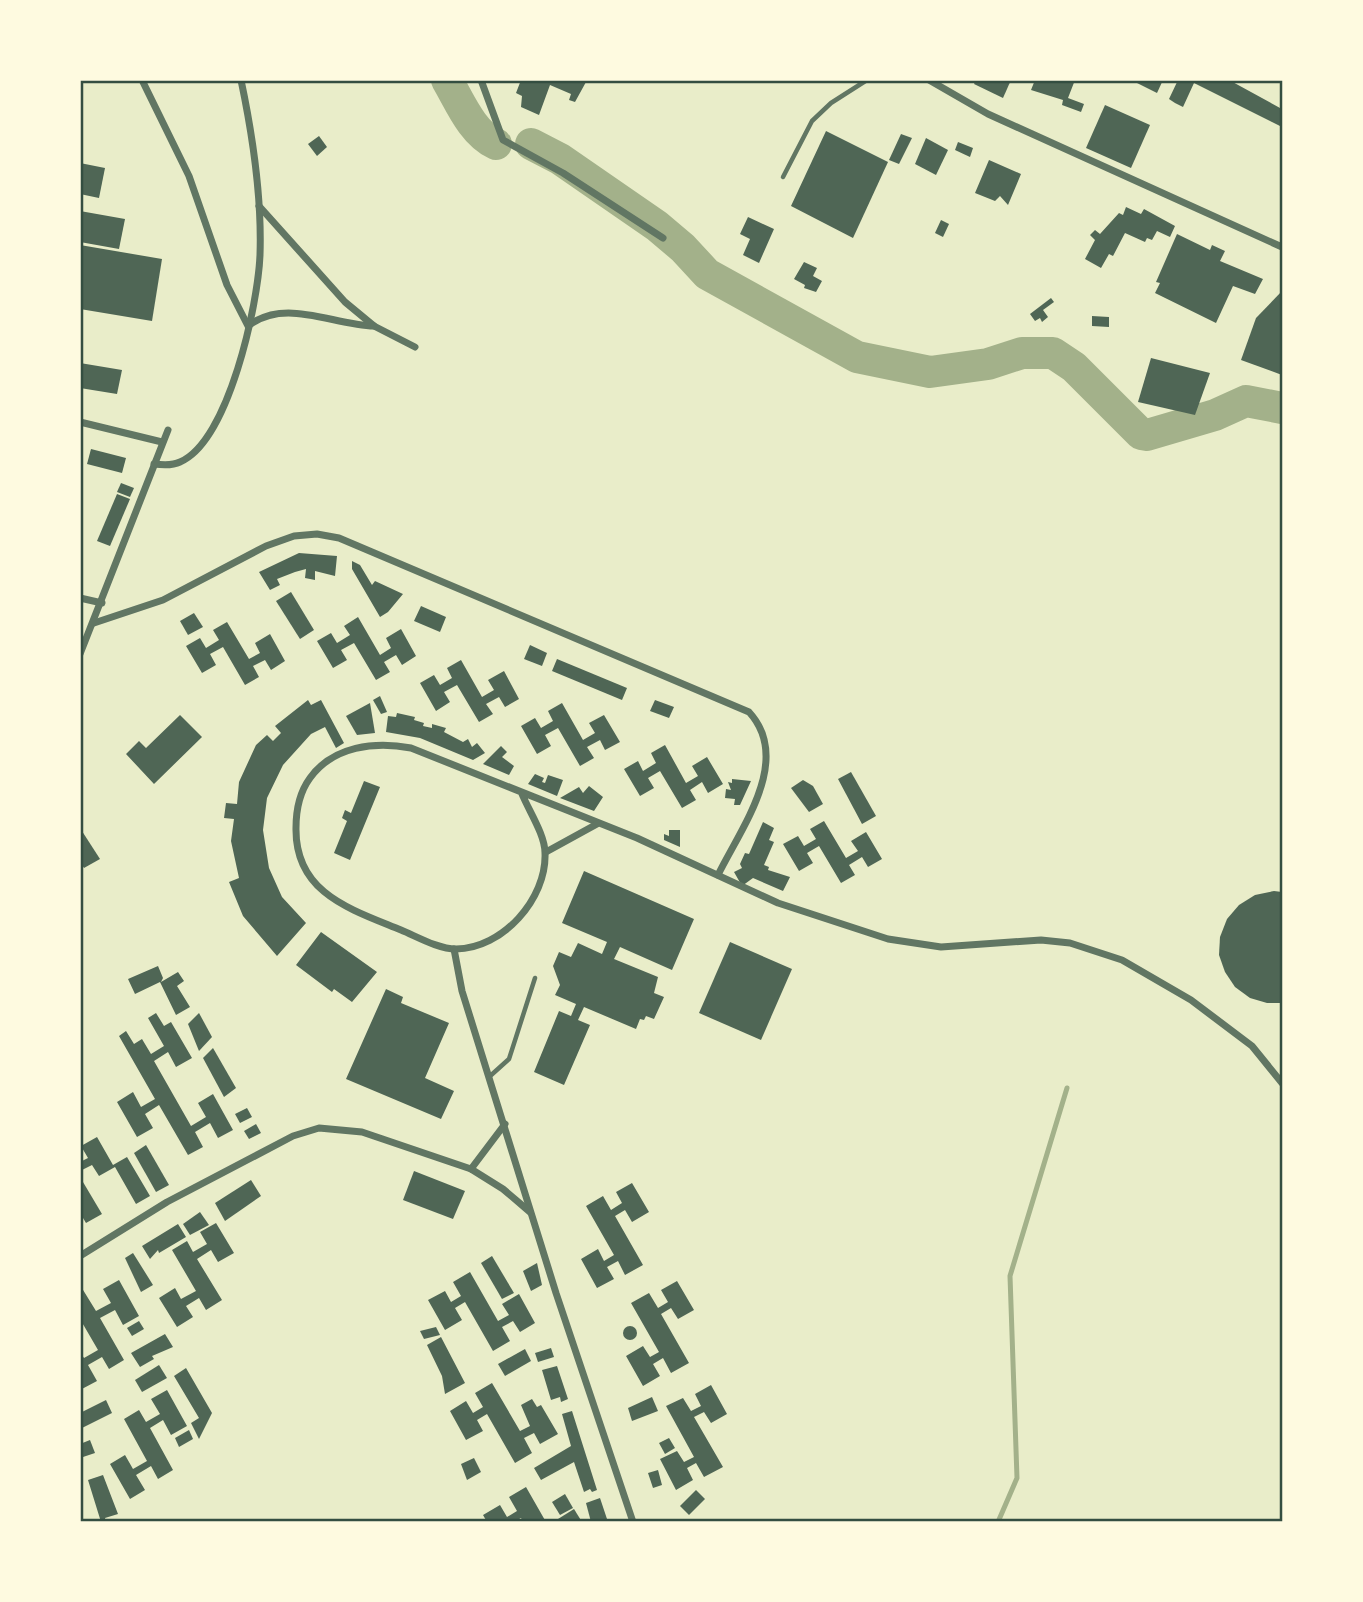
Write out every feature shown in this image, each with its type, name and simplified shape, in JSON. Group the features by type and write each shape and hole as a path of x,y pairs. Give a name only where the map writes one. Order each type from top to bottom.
{"street":[{"path":"142,80 189,176 222,273 248,326"},
{"path":"154,464 179,463 207,438 240,366 260,257 259,205 252,132 241,80"},
{"path":"481,80 503,140 563,173 663,238"},
{"path":"929,80 988,114 1283,247"},
{"path":"259,205 345,302 374,326 415,347"},
{"path":"248,326 260,316 276,312 314,316 349,326 374,326"},
{"path":"80,422 162,442"},
{"path":"80,654 168,430"},
{"path":"94,623 163,600 285,539 317,534 339,538 749,712 757,720 765,740 767,767 759,792 718,875"},
{"path":"80,598 102,603"},
{"path":"522,794 546,852 542,874 524,913 505,931 480,944 454,949 350,909 314,884 297,853 296,813 302,790 323,762 336,755 372,746 393,744 411,748 637,838 797,910 916,945 951,947 1041,940 1099,951 1122,960 1191,1000 1252,1046 1283,1083"},
{"path":"546,852 597,824"},
{"path":"454,949 462,991 531,1213 633,1521"},
{"path":"471,1169 505,1124"},
{"path":"80,1256 167,1202 293,1136 319,1129 362,1132 471,1169 503,1189 531,1213"}],"lane":[{"path":"783,177 812,121 831,103 867,80"},
{"path":"489,1076 509,1059 535,978"}],"building":[{"path":"521,80 586,82 575,102 569,100 571,94 550,85 539,115 521,107 522,96 516,93"},
{"path":"976,80 1011,80 1003,98 974,84"},
{"path":"1035,80 1075,80 1068,98 1084,104 1081,112 1062,105 1063,100 1031,90"},
{"path":"1131,80 1163,80 1157,93"},
{"path":"1178,80 1229,80 1280,108 1282,127 1194,83 1183,107 1169,99"},
{"path":"1105,105 1150,125 1131,168 1086,148"},
{"path":"826,131 888,162 853,238 791,206"},
{"path":"901,134 912,138 899,164 889,160"},
{"path":"319,136 327,147 317,156 308,144"},
{"path":"926,138 948,150 936,175 915,164"},
{"path":"958,142 973,148 970,157 955,150"},
{"path":"989,160 1021,174 1008,205 1000,196 995,201 975,193"},
{"path":"80,163 105,168 99,198 80,194"},
{"path":"1126,207 1141,214 1144,209 1175,226 1170,237 1157,231 1152,240 1147,238 1145,242 1125,233 1113,256 1109,254 1101,268 1085,259 1095,240 1090,235 1095,230 1100,234 1119,213 1123,215"},
{"path":"80,211 125,219 119,249 80,242"},
{"path":"748,217 774,229 759,263 743,255 750,239 740,234"},
{"path":"941,220 949,224 943,237 935,233"},
{"path":"1177,234 1210,250 1212,245 1225,251 1220,261 1263,279 1255,294 1233,286 1216,323 1155,293 1160,283 1156,282"},
{"path":"80,245 162,259 152,321 80,309"},
{"path":"804,262 817,268 813,276 822,281 816,292 804,288 805,285 794,279"},
{"path":"1282,291 1282,375 1241,360 1256,318"},
{"path":"1051,298 1054,302 1043,310 1048,317 1042,322 1040,318 1035,321 1030,314"},
{"path":"1092,316 1109,317 1109,327 1092,326"},
{"path":"1151,358 1210,373 1195,415 1138,402"},
{"path":"80,363 122,370 117,394 80,388"},
{"path":"91,449 126,458 122,473 87,464"},
{"path":"121,483 134,488 130,497 117,492"},
{"path":"117,494 130,499 110,546 97,541"},
{"path":"299,553 337,556 335,576 315,571 315,580 305,578 306,569 277,579 280,585 270,590 259,572"},
{"path":"352,561 360,565 372,585 375,581 403,594 388,612 380,617 352,569"},
{"path":"291,592 314,630 300,639 276,601"},
{"path":"421,606 446,617 440,632 414,621"},
{"path":"194,613 203,627 188,635 180,621"},
{"path":"358,617 380,655 391,648 386,638 401,629 416,656 402,665 396,655 384,662 390,672 376,680 354,643 341,650 347,660 333,668 317,641 331,633 337,643 350,635 344,626"},
{"path":"227,622 249,659 260,653 255,643 270,634 285,661 271,670 265,660 253,666 259,677 245,685 223,647 210,654 216,665 202,673 186,646 200,638 206,648 219,640 213,630"},
{"path":"530,645 547,653 542,666 524,659"},
{"path":"557,659 627,688 622,700 552,671"},
{"path":"461,660 482,697 494,690 488,680 504,671 519,699 505,707 499,697 486,704 493,714 479,722 457,685 444,692 450,702 436,711 420,683 434,675 440,685 452,678 447,668"},
{"path":"380,696 387,712 381,714 373,700"},
{"path":"308,700 311,705 321,700 344,743 336,748 325,727 311,734 283,765 267,798 263,830 269,868 282,897 306,923 277,956 243,916 229,882 239,878 231,841 234,819 224,818 226,803 237,804 239,782 256,745 267,735 273,741 281,733 275,726"},
{"path":"655,700 674,707 669,718 650,711"},
{"path":"370,703 375,733 357,735 346,716"},
{"path":"562,703 583,740 595,733 589,723 604,715 620,742 605,750 600,740 587,747 594,758 580,766 558,728 545,735 551,746 537,754 521,726 535,718 541,728 553,721 548,711"},
{"path":"397,713 415,717 414,720 424,723 423,726 432,728 432,724 446,728 444,732 463,742 468,739 472,747 477,743 485,753 473,760 420,738 386,732 388,716 396,717"},
{"path":"180,715 202,737 154,784 126,754 139,741 146,748"},
{"path":"665,745 686,783 698,776 692,766 707,757 723,784 708,793 702,782 690,790 696,800 682,808 660,771 648,778 654,788 640,796 624,769 638,761 643,771 656,763 651,753"},
{"path":"501,746 507,752 502,757 514,766 509,775 483,764"},
{"path":"851,772 876,816 862,824 838,779"},
{"path":"535,774 544,778 542,782 545,783 548,775 563,780 557,796 528,784"},
{"path":"732,779 751,781 740,805 734,805 735,799 725,798 726,789 731,790 728,782 732,783"},
{"path":"803,780 813,786 823,804 809,812 791,788"},
{"path":"364,781 380,787 350,860 334,853 347,821 342,818 345,810 351,813"},
{"path":"589,786 603,797 594,811 560,798 579,787 583,793"},
{"path":"824,821 846,858 858,851 851,841 866,832 882,859 868,867 862,857 849,865 855,875 841,883 819,846 807,853 813,863 799,871 783,844 798,836 804,846 816,839 810,829"},
{"path":"763,822 774,828 769,840 774,842 764,865 769,867 768,870 790,877 783,891 753,878 742,886 734,872 742,868 740,864 745,853 749,854"},
{"path":"80,828 100,859 84,868 80,862"},
{"path":"669,830 680,830 680,847 664,840 664,834 669,836"},
{"path":"584,871 694,919 672,970 620,947 614,959 658,977 654,993 664,997 654,1019 646,1016 644,1020 640,1019 636,1029 584,1007 578,1020 590,1025 564,1085 534,1072 559,1011 571,1016 576,1004 555,995 560,985 553,966 559,952 571,957 578,943 602,954 607,942 562,923"},
{"path":"1282,892 1282,1003 1267,1003 1250,998 1235,987 1225,972 1219,955 1220,937 1227,919 1239,905 1255,895"},
{"path":"321,932 377,972 352,1002 334,989 332,992 296,965"},
{"path":"730,942 792,969 761,1040 699,1013"},
{"path":"158,966 163,978 161,982 178,972 184,981 177,986 190,1007 176,1015 160,982 135,994 128,979"},
{"path":"386,989 403,997 401,1003 449,1023 425,1078 454,1091 441,1119 346,1079"},
{"path":"156,1013 164,1026 171,1022 192,1058 176,1067 168,1052 154,1061 191,1126 206,1117 198,1103 213,1094 233,1130 218,1138 210,1123 195,1132 203,1147 188,1155 159,1105 145,1114 153,1128 137,1137 117,1102 133,1092 141,1107 155,1099 119,1036 126,1031 134,1044 142,1039 151,1054 164,1046 148,1018"},
{"path":"199,1013 212,1037 199,1051 188,1024"},
{"path":"213,1048 236,1088 224,1097 203,1058"},
{"path":"247,1108 252,1117 240,1123 235,1114"},
{"path":"256,1124 261,1133 249,1139 244,1131"},
{"path":"97,1137 113,1165 127,1157 150,1196 136,1204 115,1167 99,1176 92,1165 80,1171 80,1162 88,1158 81,1146"},
{"path":"146,1145 169,1185 156,1192 134,1153"},
{"path":"414,1171 465,1191 453,1219 403,1200"},
{"path":"80,1177 102,1214 86,1223 80,1213"},
{"path":"251,1180 261,1196 225,1221 215,1203"},
{"path":"632,1183 649,1212 632,1222 625,1210 615,1216 643,1265 625,1275 618,1261 607,1267 614,1279 597,1288 581,1259 598,1249 604,1261 614,1255 586,1206 603,1196 611,1210 622,1203 616,1192"},
{"path":"200,1212 209,1225 190,1235 183,1224"},
{"path":"216,1223 234,1253 218,1262 211,1250 197,1259 222,1300 206,1310 199,1298 186,1306 193,1317 177,1327 159,1298 175,1288 181,1299 196,1291 172,1250 187,1241 193,1252 207,1244 200,1232"},
{"path":"178,1224 186,1237 159,1253 158,1250 150,1259 142,1246"},
{"path":"133,1253 153,1285 141,1292 125,1258"},
{"path":"492,1256 514,1293 502,1299 481,1263"},
{"path":"537,1263 542,1285 531,1291 523,1271"},
{"path":"470,1272 498,1321 509,1315 502,1304 519,1294 535,1323 520,1332 513,1321 502,1327 510,1341 493,1351 465,1302 455,1308 462,1320 445,1330 428,1300 445,1291 451,1302 461,1296 453,1282"},
{"path":"119,1280 139,1316 123,1325 115,1310 100,1318 124,1360 109,1369 102,1357 88,1365 97,1381 80,1390 80,1352 84,1358 98,1350 80,1319 80,1285 96,1311 111,1303 103,1289"},
{"path":"677,1281 694,1310 678,1319 671,1308 661,1314 689,1363 671,1373 663,1358 653,1364 660,1376 643,1386 626,1356 643,1346 650,1357 659,1352 631,1303 649,1293 658,1308 668,1302 661,1290"},
{"path":"139,1321 144,1329 132,1336 127,1328"},
{"path":"630,1326 635,1328 635,1338 630,1340 625,1338 623,1333 625,1328"},
{"path":"436,1327 440,1335 424,1339 420,1331"},
{"path":"165,1334 173,1347 152,1356 154,1359 140,1367 131,1353"},
{"path":"441,1337 465,1383 445,1394 442,1376 427,1345"},
{"path":"551,1348 554,1357 538,1362 535,1353"},
{"path":"525,1349 531,1361 505,1376 498,1364"},
{"path":"159,1365 167,1378 142,1392 135,1380"},
{"path":"557,1366 568,1399 561,1402 560,1397 551,1400 542,1370"},
{"path":"186,1368 212,1413 199,1439 191,1423 199,1418 174,1376"},
{"path":"492,1383 520,1431 530,1426 521,1405 532,1399 537,1407 541,1405 558,1434 540,1444 534,1433 524,1438 532,1453 515,1463 487,1414 477,1420 483,1431 466,1440 450,1411 466,1401 473,1413 483,1407 475,1393"},
{"path":"711,1385 727,1414 711,1423 704,1412 694,1417 723,1467 704,1477 696,1463 687,1468 693,1480 676,1490 660,1459 677,1451 684,1462 694,1457 666,1406 683,1398 691,1411 701,1406 695,1394"},
{"path":"167,1390 187,1426 171,1435 163,1420 150,1428 173,1470 158,1479 151,1466 136,1475 145,1490 130,1499 110,1464 125,1455 133,1469 147,1461 124,1419 139,1410 146,1422 160,1414 151,1399"},
{"path":"652,1397 658,1411 632,1421 628,1408"},
{"path":"106,1400 112,1413 80,1429 80,1413"},
{"path":"572,1411 597,1490 592,1492 590,1489 584,1492 574,1462 541,1480 534,1468 571,1446 562,1414"},
{"path":"189,1430 193,1439 179,1447 175,1438"},
{"path":"669,1438 675,1448 665,1454 659,1443"},
{"path":"90,1440 95,1453 80,1458 80,1444"},
{"path":"474,1458 481,1472 467,1480 461,1464"},
{"path":"658,1470 662,1485 653,1488 648,1473"},
{"path":"103,1475 118,1514 105,1518 106,1522 101,1522 88,1480"},
{"path":"526,1487 546,1522 523,1522 521,1518 514,1522 487,1522 483,1515 500,1505 507,1517 517,1511 509,1497"},
{"path":"696,1490 705,1499 689,1515 680,1506"},
{"path":"565,1494 573,1508 560,1515 552,1502"},
{"path":"600,1498 608,1522 591,1522 586,1503"},
{"path":"574,1509 582,1522 559,1522 558,1519"}],"waterway":[{"path":"447,80 473,125 496,144"},
{"path":"531,144 560,159 657,226 683,248 707,274 857,357 930,372 988,364 1022,353 1053,353 1074,367 1141,434 1147,435 1215,415 1246,401 1282,408"},
{"path":"998,1522 1017,1478 1010,1276 1067,1088"}]}
